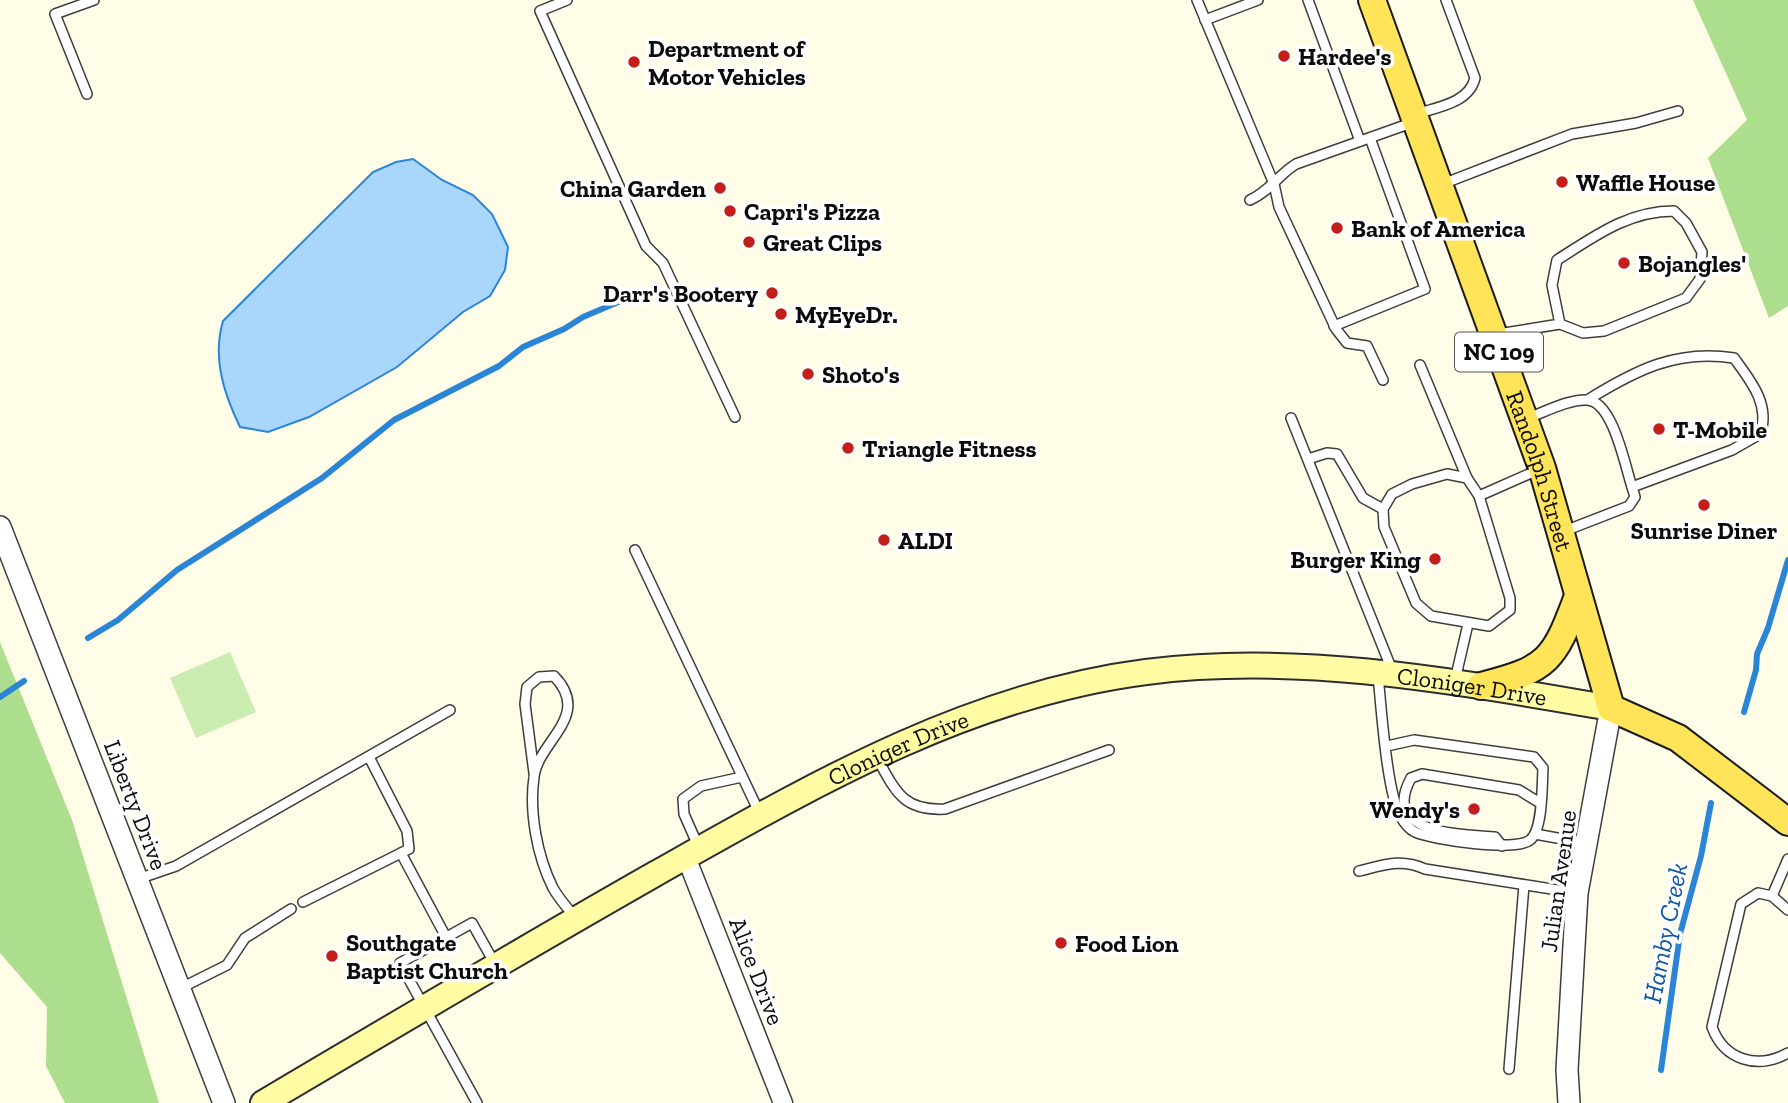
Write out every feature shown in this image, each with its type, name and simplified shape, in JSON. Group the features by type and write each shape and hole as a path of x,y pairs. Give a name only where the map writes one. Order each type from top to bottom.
{"main road":[{"name":"Randolph Street","path":"1372,0 1542,468 1611,708"},
{"path":"1481,686 1512,678 1549,659 1560,645 1578,596"},
{"name":"Cloniger Drive","path":"263,1103 496,965 761,816 876,755 943,725 1009,702 1146,672 1286,664 1455,682 1611,708"},
{"path":"1611,708 1678,738 1788,822"}],"street":[{"name":"Liberty Drive","path":"0,527 223,1103"},
{"name":"Julian Avenue","path":"1569,1103 1567,1070 1577,893 1611,708"},
{"name":"Alice Drive","path":"693,853 783,1103"}],"lane":[{"path":"87,94 55,14 94,0"},
{"path":"567,0 540,11 646,246 663,263 735,417"},
{"path":"1197,0 1274,184 1279,207 1334,326 1347,343 1367,346 1383,380"},
{"path":"1205,20 1258,0"},
{"path":"1308,0 1360,141"},
{"path":"1250,200 1266,193 1283,172 1296,164 1370,138 1457,100 1473,86 1475,78 1446,0"},
{"path":"1439,186 1572,134 1636,123 1678,111"},
{"path":"1334,326 1425,289 1370,138"},
{"path":"1493,335 1560,324 1583,333 1604,331 1686,298 1700,279 1702,251 1686,223 1674,211 1651,211 1614,223 1557,260 1552,285 1560,324"},
{"path":"1524,419 1589,399 1633,372 1703,353 1734,358 1757,390 1764,424 1760,434 1732,450 1632,487"},
{"path":"1420,365 1467,478 1479,496 1510,598 1510,610 1489,626 1431,616 1416,603 1384,527 1383,509 1392,494 1412,484 1447,474 1467,478"},
{"path":"1560,533 1629,506 1635,496 1605,408 1589,399"},
{"path":"1292,418 1386,674 1387,746 1392,789 1399,816 1412,831 1430,837 1502,846 1529,842 1535,834 1543,768 1534,757 1414,740 1387,746"},
{"path":"1308,459 1326,453 1337,454 1363,498 1383,509"},
{"path":"1479,496 1542,468"},
{"path":"635,550 761,816"},
{"path":"1455,682 1468,624"},
{"path":"534,774 565,720 568,701 563,685 554,677 539,677 527,687 525,704 534,774 532,803 543,861 553,889 576,919"},
{"path":"137,879 176,866 450,710"},
{"path":"876,755 894,788 911,806 928,810 946,809 1109,750"},
{"path":"303,902 409,849 407,831 369,757"},
{"path":"1502,846 1494,837 1443,832 1417,824 1409,817 1404,804 1411,778 1422,774 1519,790 1540,803"},
{"path":"693,853 683,799 701,786 742,776"},
{"path":"1535,834 1588,844"},
{"path":"401,853 446,937"},
{"path":"1772,896 1788,859"},
{"path":"1359,871 1392,862 1410,862 1425,869 1577,893"},
{"path":"1509,1069 1524,885"},
{"path":"1788,910 1772,896 1758,893 1748,897 1737,911 1712,1027 1717,1041 1729,1054 1763,1062 1788,1053"},
{"path":"179,989 227,965 245,938 291,909"},
{"path":"477,1103 400,963 472,923 496,965"}],"green space":[{"path":"1693,0 1788,0 1788,306 1769,318 1708,158 1747,120"},
{"path":"0,642 72,820 159,1103 65,1103 46,1066 47,1007 0,953"},
{"path":"230,652 256,712 196,738 170,678"}],"water":[{"path":"413,159 442,180 473,195 492,214 508,247 505,270 490,296 463,312 397,367 309,417 268,432 240,427 221,376 219,349 223,321 373,172 396,162"}],"waterway":[{"path":"88,638 118,620 177,570 322,478 394,420 499,366 523,347 644,291"},
{"name":"Hamby Creek","path":"1744,712 1756,670 1757,654 1768,628 1788,560"},
{"path":"0,697 24,681"},
{"name":"Hamby Creek","path":"1661,1070 1680,934 1701,856 1711,803"}],"place":[{"name":"Hardee's","path":"1284,56"},
{"name":"Department of Motor Vehicles","path":"634,62"},
{"name":"Waffle House","path":"1562,182"},
{"name":"China Garden","path":"720,188"},
{"name":"Capri's Pizza","path":"730,211"},
{"name":"Bank of America","path":"1337,228"},
{"name":"Great Clips","path":"749,242"},
{"name":"Bojangles'","path":"1624,263"},
{"name":"Darr's Bootery","path":"772,293"},
{"name":"MyEyeDr.","path":"781,314"},
{"name":"Shoto's","path":"808,374"},
{"name":"T-Mobile","path":"1659,429"},
{"name":"Triangle Fitness","path":"848,448"},
{"name":"Sunrise Diner","path":"1704,505"},
{"name":"ALDI","path":"884,540"},
{"name":"Burger King","path":"1435,559"},
{"name":"Wendy's","path":"1474,809"},
{"name":"Food Lion","path":"1061,943"},
{"name":"Southgate Baptist Church","path":"332,956"}]}
